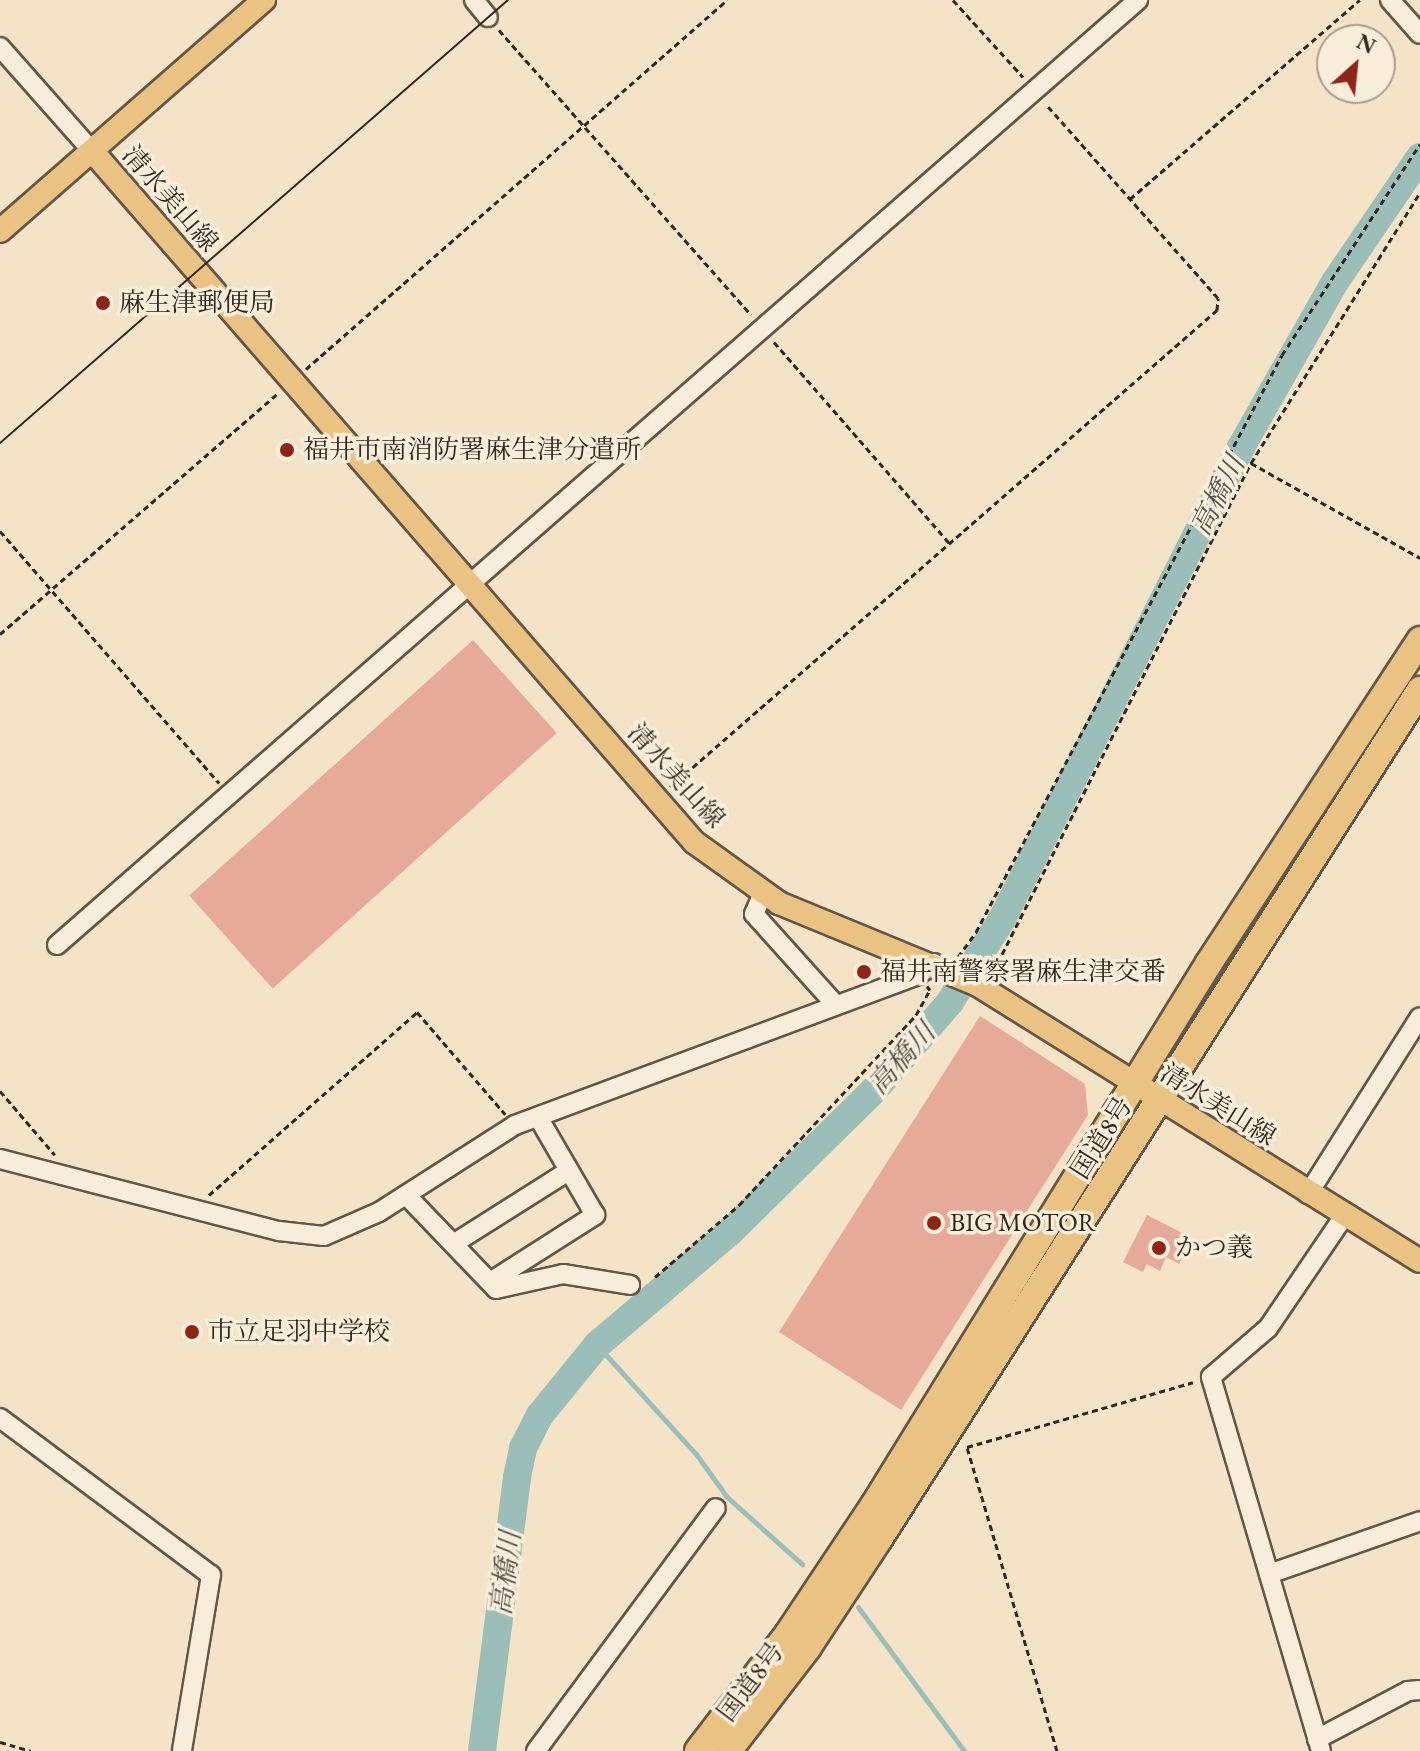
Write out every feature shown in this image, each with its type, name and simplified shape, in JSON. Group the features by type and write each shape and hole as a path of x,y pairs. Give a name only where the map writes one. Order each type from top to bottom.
{"highway":[{"name":"国道8号","path":"698,1751 788,1634 874,1505 1134,1086 1420,640"},
{"name":"国道8号","path":"728,1751 824,1623 1161,1102 1420,690"}],"main road":[{"path":"0,231 264,0"},
{"name":"清水美山線","path":"93,152 290,383 473,585 694,842 763,893 814,919 980,987 1134,1086 1420,1261"}],"street":[{"path":"474,0 488,17"},
{"path":"57,945 473,585 1138,0"},
{"path":"1390,0 1420,34"},
{"path":"0,47 93,152"},
{"path":"763,893 754,914 836,1005"},
{"path":"0,1159 279,1231 324,1236 352,1227 515,1125 934,969"},
{"path":"1308,1194 1420,1017"},
{"path":"490,1282 595,1215 567,1172 538,1117"},
{"path":"453,1244 567,1172"},
{"path":"406,1195 496,1289 563,1274 630,1285"},
{"path":"1344,1216 1268,1328 1211,1377 1319,1745 1408,1691 1420,1690"},
{"path":"0,1418 211,1575 182,1751"},
{"path":"536,1751 716,1508"},
{"path":"1269,1574 1420,1521"}],"path":[{"path":"0,634 727,0"},
{"path":"657,799 1217,310 1218,298 953,0"},
{"path":"1130,199 1360,0"},
{"path":"488,17 950,544"},
{"path":"655,1277 739,1205 916,1015 930,990 934,969 984,918 1282,355 1420,144"},
{"path":"980,987 1251,463 1420,193"},
{"path":"1251,463 1420,558"},
{"path":"0,531 230,795"},
{"path":"194,1208 417,1012 515,1125"},
{"path":"0,1091 64,1164 64,1175"},
{"path":"1057,1751 967,1447 1211,1377"},
{"path":"0,1742 31,1751"}],"building":[{"path":"473,640 557,733 273,989 189,896"},
{"name":"BIG MOTOR","path":"980,1016 1085,1084 1088,1115 901,1410 779,1332"},
{"name":"かつ義","path":"1147,1215 1192,1238 1179,1264 1166,1257 1160,1271 1147,1264 1143,1272 1123,1262"}],"waterway":[{"name":"高橋川","path":"482,1751 517,1477 523,1448 540,1415 597,1345 731,1231 875,1089 950,1002 1002,919 1240,449 1335,282 1420,157"},
{"path":"597,1345 696,1454 727,1497 802,1564"},
{"path":"858,1607 964,1751"}],"tram line":[{"path":"0,443 508,0"}],"place":[{"name":"麻生津郵便局","path":"103,303"},
{"name":"福井市南消防署麻生津分遣所","path":"287,450"},
{"name":"福井南警察署麻生津交番","path":"864,972"},
{"name":"BIG MOTOR","path":"934,1223"},
{"name":"かつ義","path":"1159,1248"},
{"name":"市立足羽中学校","path":"192,1332"}]}
